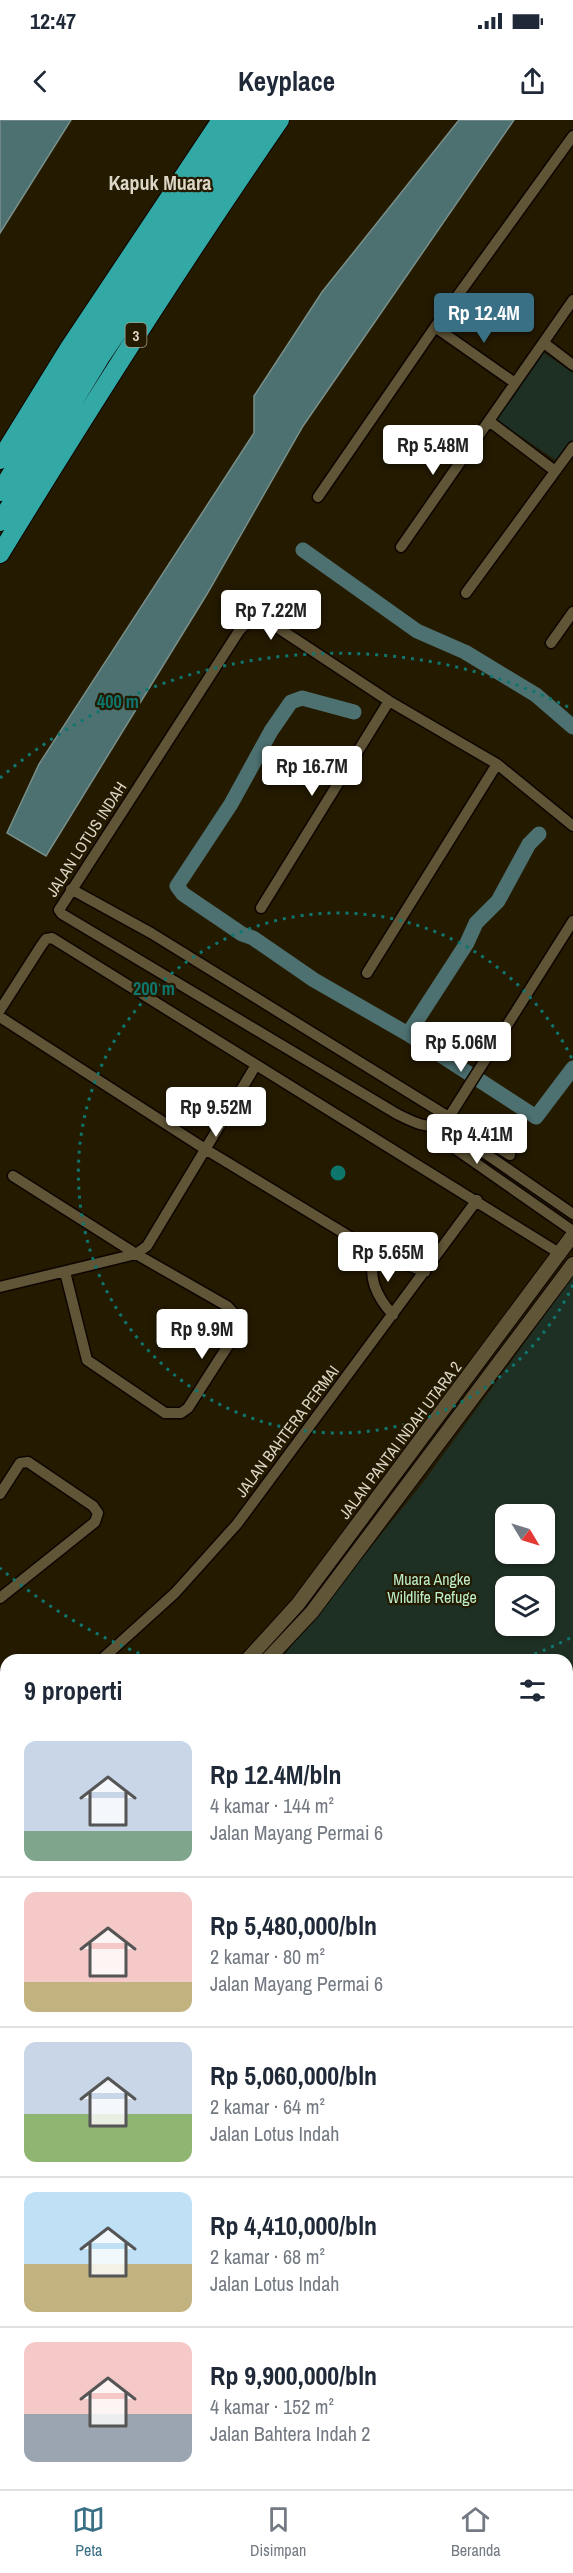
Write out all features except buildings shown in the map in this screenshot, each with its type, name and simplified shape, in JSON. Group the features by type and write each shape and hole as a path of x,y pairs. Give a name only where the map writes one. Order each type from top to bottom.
{"highway":[{"path":"0,460 94,310 221,120"},
{"name":"3","path":"0,492 86,352 241,120"},
{"name":"3","path":"0,522 100,358 261,120"},
{"name":"3","path":"0,554 117,364 279,120"}],"street":[{"path":"318,497 435,327 573,136"},
{"path":"401,547 573,300"},
{"path":"435,327 515,383"},
{"path":"543,342 573,365"},
{"path":"489,421 555,471"},
{"path":"466,593 573,447"},
{"path":"551,644 573,612"},
{"name":"JALAN LOTUS INDAH","path":"573,826 497,764 389,701 263,618 250,619 59,911 397,1114 417,1124 441,1126 573,1214"},
{"path":"261,908 389,701"},
{"path":"367,972 497,764"},
{"path":"72,889 151,933 441,1126 510,1155"},
{"path":"441,1126 486,1060 573,921"},
{"path":"0,1010 41,946 49,939 55,940 560,1253"},
{"path":"0,1017 206,1149 375,1252 426,1272"},
{"path":"0,1287 136,1254 147,1246 256,1065"},
{"name":"JALAN LOTUS INDAH","path":"441,1126 573,1233"},
{"path":"13,1176 136,1254 227,1306 238,1318 238,1330 188,1408 182,1413 165,1413 87,1360 65,1272"},
{"name":"JALAN BAHTERA PERMAI","path":"108,1654 175,1593 237,1524 426,1272 477,1200"},
{"name":"JALAN PANTAI INDAH UTARA 2","path":"252,1654 298,1604 573,1233"},
{"path":"375,1252 371,1263 372,1281 381,1302 393,1315"},
{"name":"JALAN PANTAI INDAH UTARA 2","path":"273,1654 312,1612 573,1264"},
{"path":"0,1494 20,1463 28,1462 93,1506 98,1513 94,1522 0,1598"}],"green space":[{"path":"540,350 573,373 573,441 558,462 493,417"},
{"name":"Muara Angke Wildlife Refuge","path":"572,1278 573,1278 573,1654 285,1654 421,1485"}],"water":[{"path":"0,120 71,120 0,233"},
{"path":"459,120 514,120 303,426 207,594 46,856 7,833 39,764 254,433 254,396 322,292"}],"waterway":[{"path":"303,550 417,631 465,652 536,695 573,727"},
{"path":"354,712 302,698 291,702 271,731 231,804 177,886 183,894 242,934 253,938 314,980 408,1034 536,1117 573,1068"},
{"path":"408,1034 467,943 476,923 498,901 529,844 539,834"}],"district":[{"name":"Kapuk Muara","path":"160,182"}]}
